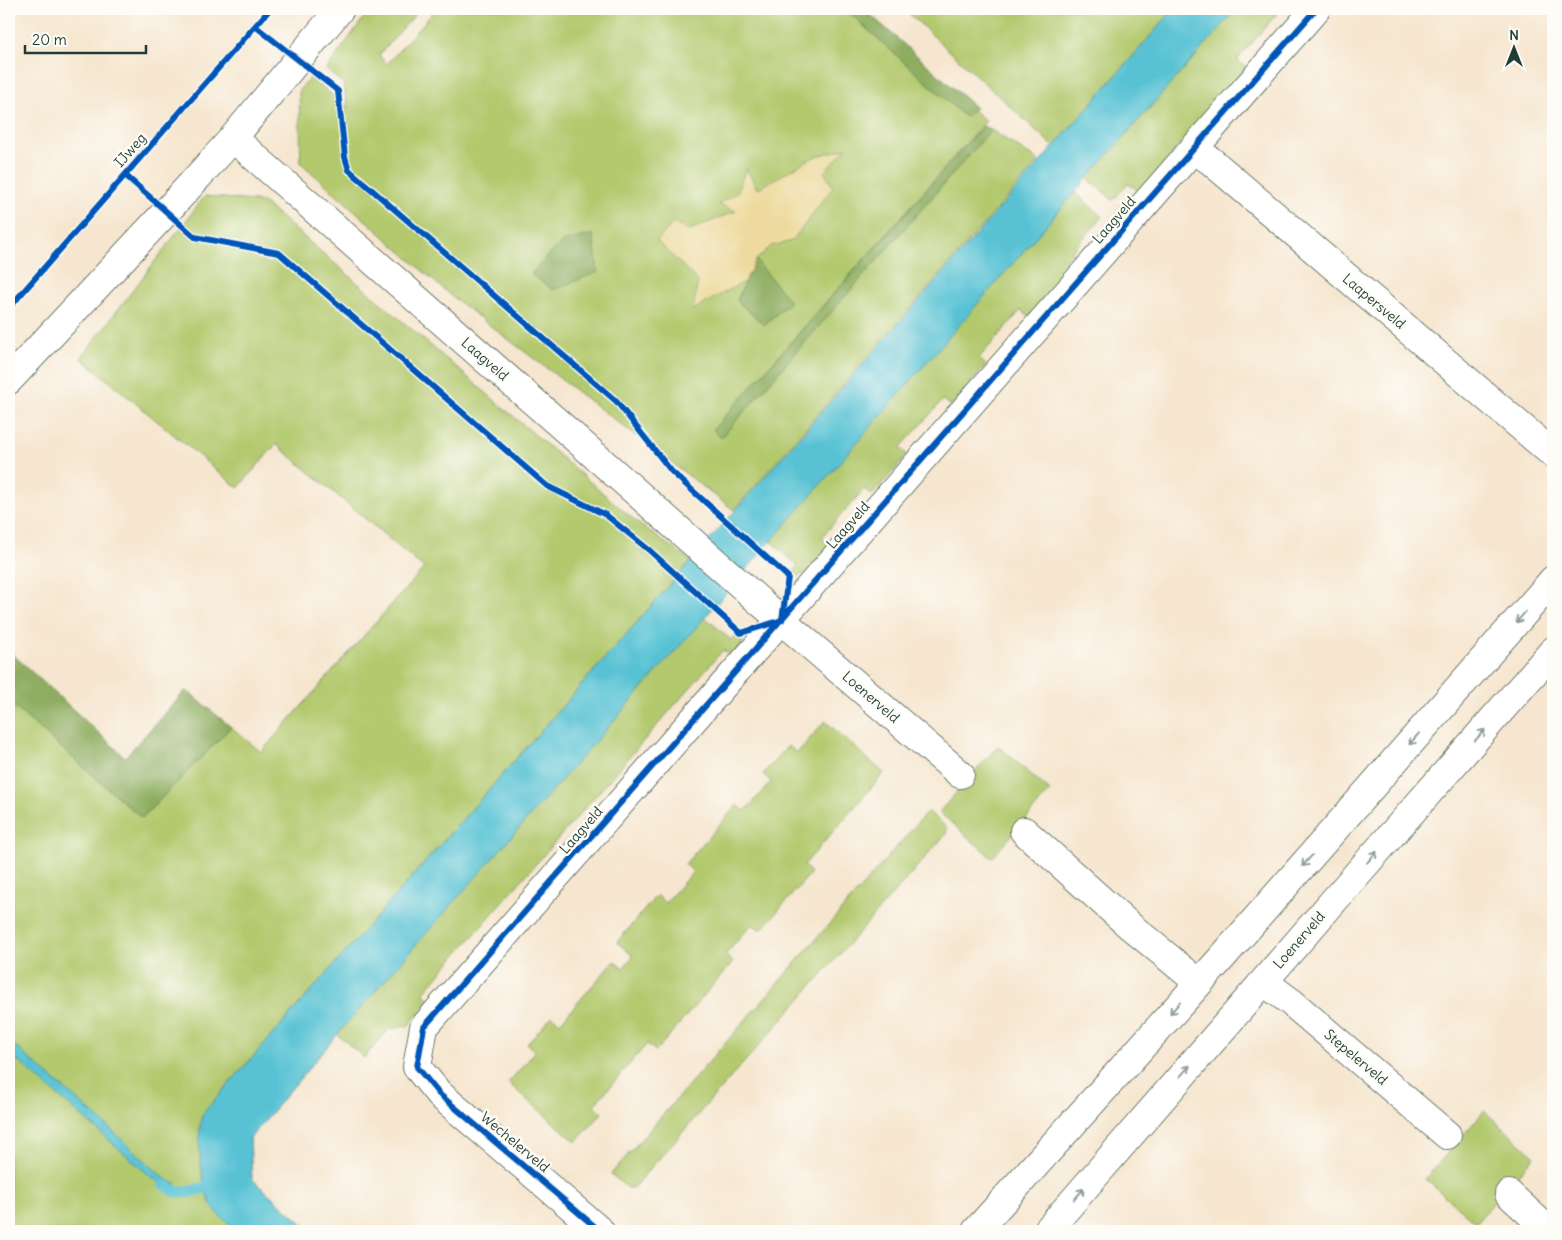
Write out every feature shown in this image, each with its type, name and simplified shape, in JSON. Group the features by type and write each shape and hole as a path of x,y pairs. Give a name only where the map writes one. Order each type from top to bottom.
{"street":[{"path":"9,380 233,138 340,9"},
{"name":"Laagveld","path":"417,1067 424,1027 1316,9"},
{"name":"Laagveld","path":"233,138 782,620"},
{"name":"Laapersveld","path":"1193,149 1211,161 1553,454"},
{"path":"976,1231 1357,805 1553,580"},
{"name":"Loenerveld","path":"782,620 960,774"},
{"name":"Loenerveld","path":"1047,1231 1553,651"},
{"path":"1024,831 1130,926 1198,982"},
{"name":"Stepelerveld","path":"1264,982 1291,1002 1448,1135"},
{"name":"Wechelerveld","path":"417,1067 439,1094 600,1231"},
{"path":"1508,1194 1549,1231"}],"green space":[{"path":"370,9 420,9 379,55 387,64 436,9 852,9 986,121 713,430 721,438 991,130 1039,161 734,510 451,296 301,163 299,90 311,77 348,108 343,83 326,70"},
{"path":"845,9 864,9 976,108 965,117"},
{"path":"904,9 1174,9 1054,147"},
{"path":"1237,9 1281,9 1237,60 1245,67 1244,70 1139,192 1128,183 1113,200 1087,178"},
{"path":"983,126 991,130 721,438 713,430"},
{"path":"1075,192 1102,217 1057,269 1064,276 1029,317 1021,310 979,358 986,365 951,406 943,400 900,448 908,455 872,495 864,489 822,537 830,545 805,573 798,576 793,572 798,566 770,541"},
{"path":"205,196 263,202 639,524 691,561 220,1094 202,1117 220,1215 239,1231 9,1231 9,702 142,818 231,727 261,752 424,568 276,444 238,488 81,358"},
{"path":"593,234 598,272 553,290 531,274 562,242"},
{"path":"756,260 790,302 764,325 737,301"},
{"path":"705,617 731,640 736,634 743,640 741,646 732,657 723,650 423,993 431,1000 408,1026 389,1029 364,1058 337,1034"},
{"path":"9,651 125,757 186,690 231,727 142,818 9,702"},
{"path":"825,721 884,773 804,865 811,873 761,930 752,924 725,955 733,962 656,1051 647,1044 594,1105 602,1113 576,1142 508,1083 535,1052 527,1044 552,1016 560,1023 614,961 623,968 633,956 617,942 657,895 665,903 693,872 685,864 737,805 745,811 771,782 763,774 788,746 797,753"},
{"path":"998,746 1050,791 992,858 939,812"},
{"path":"928,811 947,828 946,834 633,1188 627,1188 611,1174"},
{"path":"1484,1111 1535,1156 1476,1223 1425,1179"}],"sand":[{"path":"847,148 824,172 833,187 792,241 771,246 756,260 745,281 693,310 698,281 657,241 673,223 688,231 736,211 718,204 737,193 746,168 757,189 814,157"}],"water":[{"path":"1174,9 1237,9 342,1029 250,1138 252,1179 311,1231 239,1231 227,1222 216,1212 211,1204 202,1174 200,1128 201,1119 206,1109 691,561"},
{"path":"9,1041 163,1177 174,1183 176,1182 178,1194 149,1175 9,1053"}],"waterway":[{"path":"164,1184 175,1191 188,1192 221,1183"}],"cycle path":[{"name":"IJweg","path":"9,308 270,9"},
{"path":"600,1231 439,1094 417,1067 424,1027 1316,9"},
{"name":"IJweg","path":"125,175 195,237 279,253 547,486 606,515 649,550 741,633 782,620 788,577 672,472 616,401 349,170 345,157 338,91 255,26"}]}
